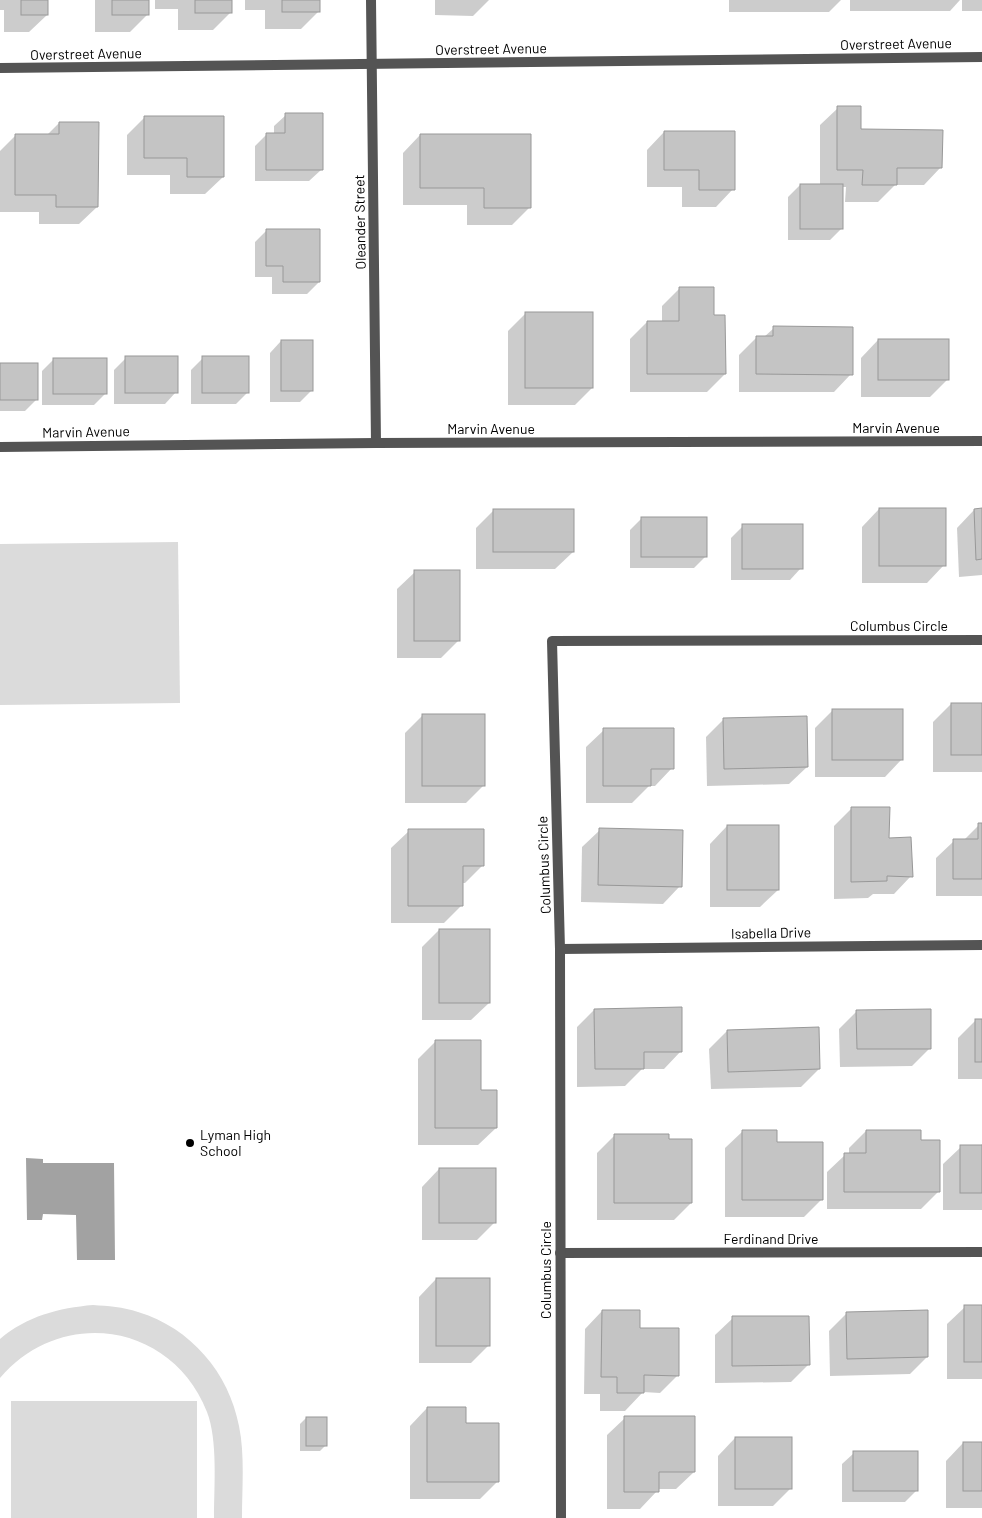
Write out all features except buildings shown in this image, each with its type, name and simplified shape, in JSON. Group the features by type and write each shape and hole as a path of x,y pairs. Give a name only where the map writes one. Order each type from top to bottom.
{"street":[{"name":"Oleander Street","path":"371,0 376,443"},
{"name":"Overstreet Avenue","path":"0,68 982,57"},
{"name":"Marvin Avenue","path":"0,447 376,443 982,441"},
{"name":"Columbus Circle","path":"561,1518 560,949 552,641 982,640"},
{"name":"Isabella Drive","path":"560,949 982,945"},
{"name":"Ferdinand Drive","path":"560,1253 982,1252"}],"shaded area":[{"path":"178,542 180,703 0,705 0,544"},
{"path":"26,1158 43,1159 43,1163 114,1163 115,1260 77,1260 76,1215 43,1214 42,1220 27,1220"},
{"path":"93,1305 127,1309 157,1319 191,1341 217,1371 234,1407 241,1437 243,1460 242,1518 214,1518 214,1450 213,1436 207,1412 191,1382 169,1359 142,1343 114,1335 84,1334 54,1340 25,1355 0,1378 0,1339 10,1331 44,1314 68,1308"},
{"path":"11,1401 197,1401 197,1518 11,1518"}],"place":[{"name":"Lyman High School","path":"190,1143"}]}
